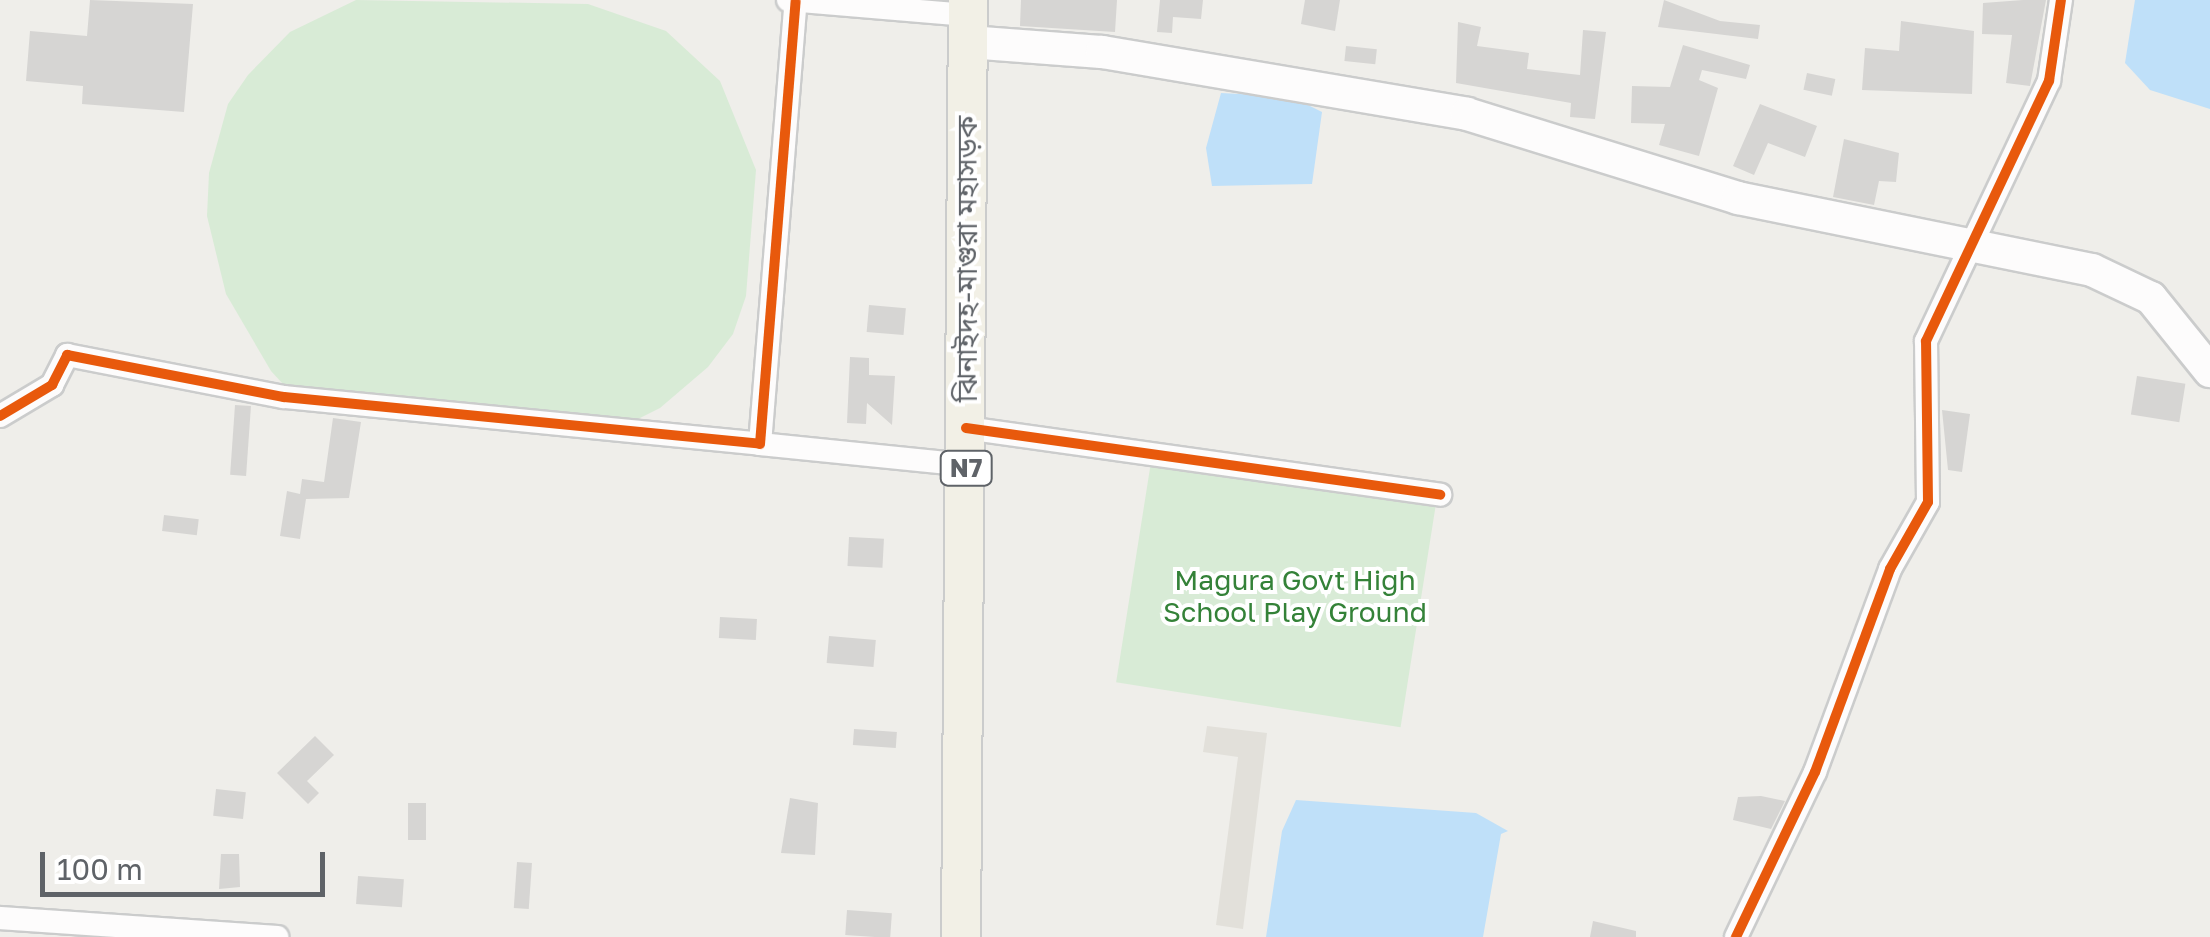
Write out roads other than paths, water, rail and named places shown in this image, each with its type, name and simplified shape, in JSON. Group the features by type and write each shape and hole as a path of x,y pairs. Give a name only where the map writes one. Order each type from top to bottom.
{"highway":[{"name":"ঝিনাইদহ-মাগুরা মহাসড়ক","path":"962,937 968,19"}],"main road":[{"path":"968,19 1102,52 1467,114 1738,198 2126,279 2151,298 2210,372"}],"street":[{"path":"788,0 968,19"},
{"path":"760,444 796,0"},
{"path":"1736,937 1816,772 1890,569 1928,502 1926,341 2049,81 2060,0"},
{"path":"0,416 52,385 67,355 284,397 760,444 966,446 1440,495"},
{"path":"0,918 276,937"}],"water":[{"path":"2135,0 2210,0 2210,109 2150,90 2125,63"},
{"path":"1221,93 1292,97 1322,112 1312,184 1212,186 1206,148"},
{"path":"1296,800 1476,813 1508,831 1501,834 1483,937 1266,937 1282,831"}],"park label":[{"name":"Magura Govt High School Play Ground","path":"1295,596"}]}
